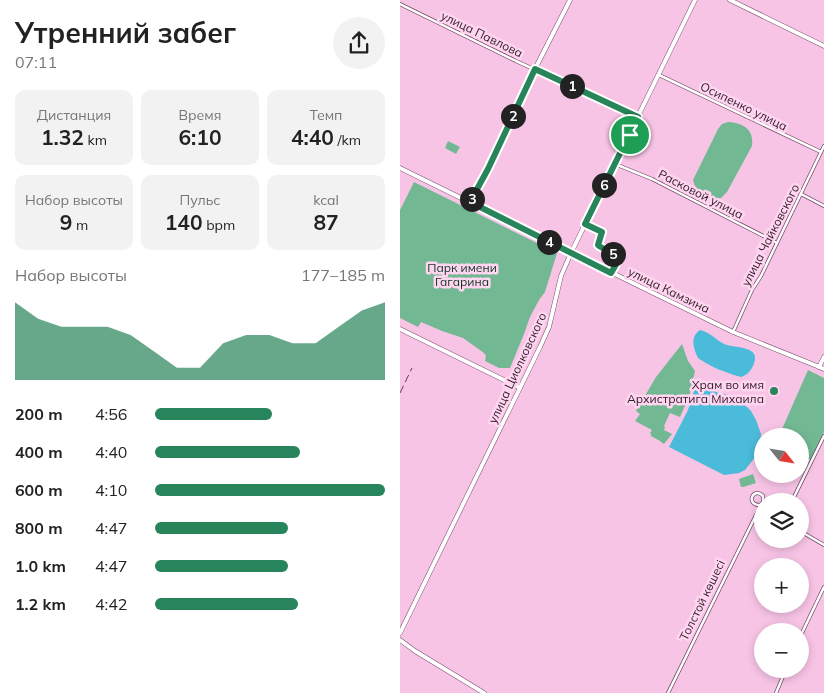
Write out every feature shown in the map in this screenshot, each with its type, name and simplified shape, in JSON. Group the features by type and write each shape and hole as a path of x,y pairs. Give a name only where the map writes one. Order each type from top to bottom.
{"street":[{"path":"470,202 570,0"},
{"name":"улица Циолковского","path":"400,633 549,327 561,276 571,253 695,0"},
{"path":"730,0 824,46"},
{"name":"улица Павлова","path":"400,4 516,61 638,117"},
{"name":"Осипенко улица","path":"659,75 821,152"},
{"name":"улица Чайковского","path":"733,332 824,146"},
{"name":"Расковой улица","path":"615,164 652,179 777,243"},
{"name":"улица Камзина","path":"400,168 733,332 824,369"},
{"path":"801,194 824,206"},
{"path":"585,224 602,232 598,245 617,256 618,260 611,273"},
{"path":"400,329 520,388"},
{"path":"819,367 824,357"},
{"path":"796,493 824,436"},
{"path":"754,495 752,498 754,504"},
{"name":"Толстой көшесі","path":"668,693 754,518"},
{"path":"809,536 824,545"},
{"path":"807,623 824,587"},
{"path":"400,640 484,693"},
{"path":"776,693 782,678"}],"green space":[{"path":"728,122 743,126 749,131 752,146 727,192 721,198 707,197 697,189 693,180 718,129 722,124"},
{"path":"448,141 460,147 456,154 445,148"},
{"name":"Парк имени Гагарина","path":"414,182 557,253 545,292 530,317 510,368 499,368 485,361 486,356 484,353 463,338 421,322 418,327 400,318 400,210"},
{"path":"682,344 688,361 695,371 689,397 680,417 670,413 664,426 664,430 672,434 664,444 651,436 652,430 635,421 640,414 636,411 656,377"},
{"path":"808,370 824,378 824,432 811,460 809,459 809,428 783,428"},
{"path":"753,474 754,483 756,483 741,487 739,479"}],"water":[{"path":"700,330 707,332 724,344 751,351 755,359 749,372 741,377 730,374 698,358 693,342"},
{"path":"703,385 721,395 732,396 751,411 759,428 754,428 754,459 745,470 739,473 724,475 669,447 687,412 696,388"}],"railway":[{"path":"400,393 412,368"}],"place":[{"name":"Храм во имя Архистратига Михаила","path":"774,391"}],"route":[{"path":"535,69 638,117 630,135 585,224 602,232 598,245 617,256 618,260 611,273 470,202 488,169 535,69"}]}
